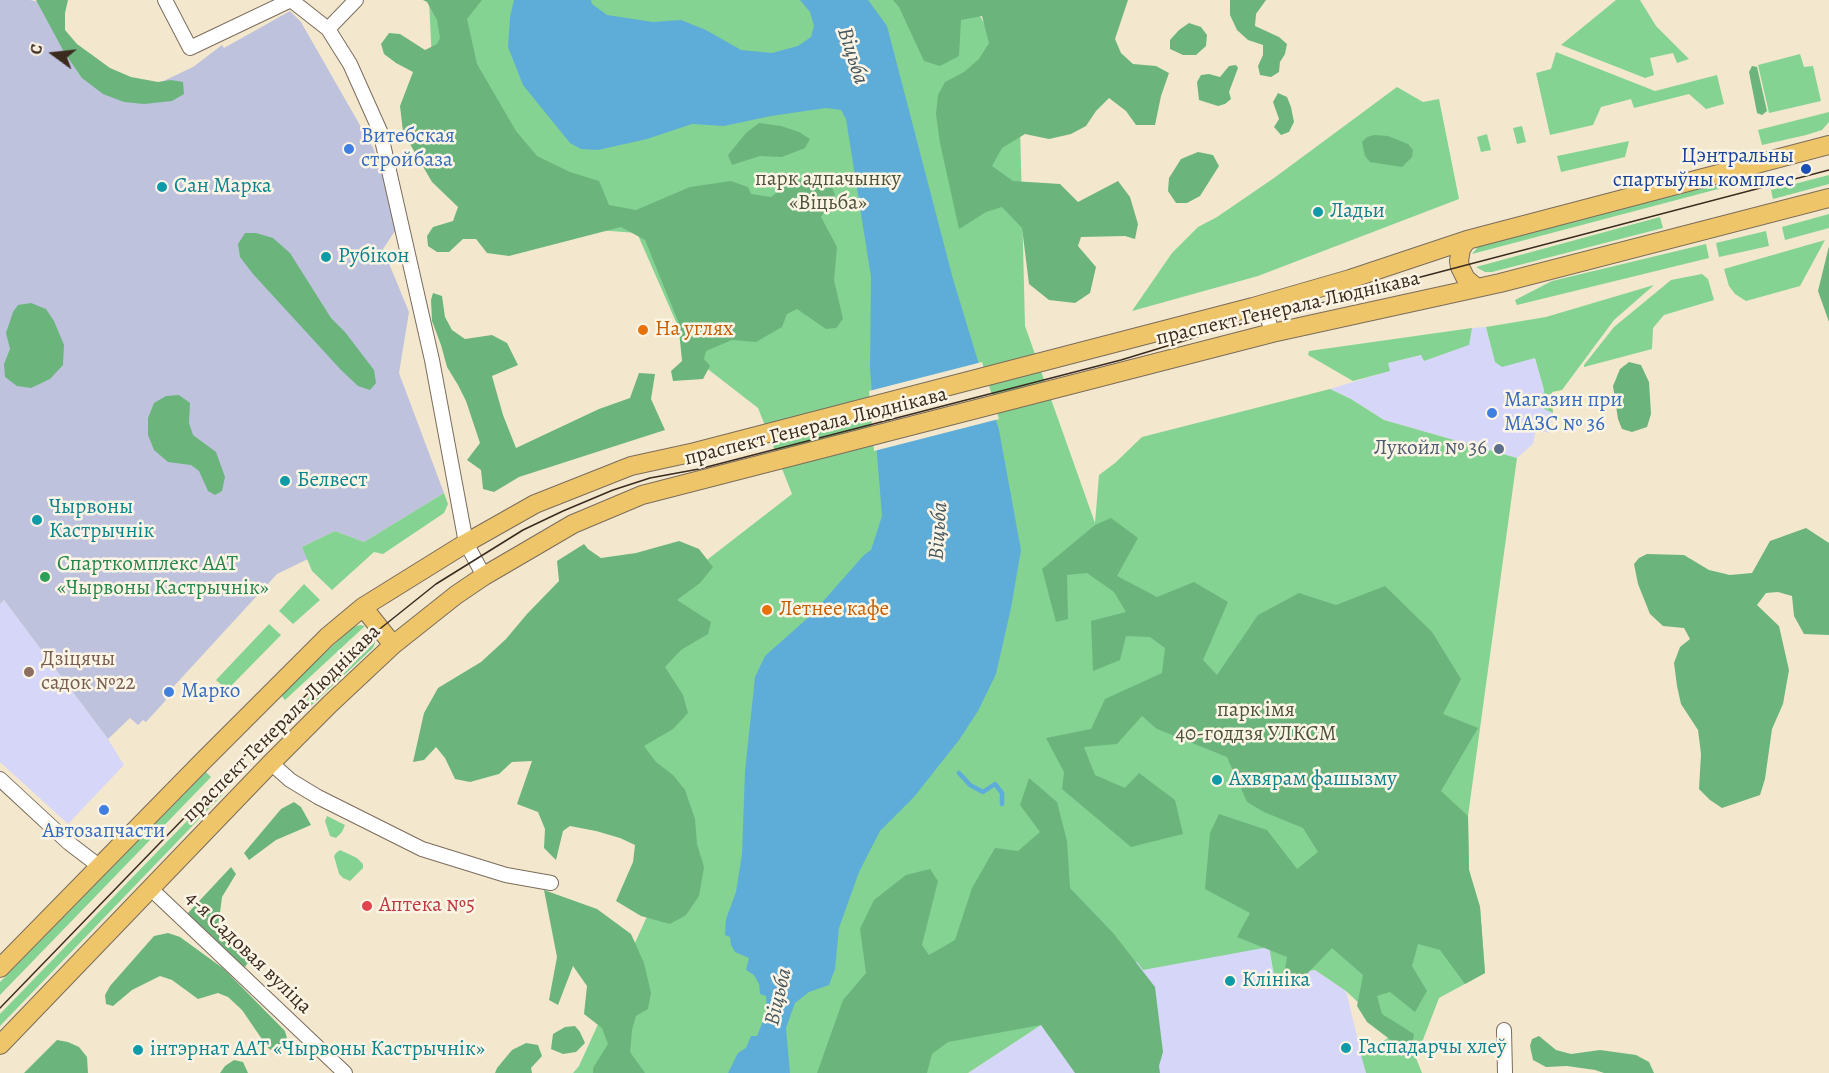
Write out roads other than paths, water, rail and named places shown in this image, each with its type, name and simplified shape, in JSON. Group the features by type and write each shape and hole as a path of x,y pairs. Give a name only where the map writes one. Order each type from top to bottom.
{"main road":[{"name":"праспект Генерала Люднікава","path":"0,968 303,661 363,607 466,543 535,504 631,466 695,452 1264,304 1350,279 1467,240 1829,145"},
{"name":"праспект Генерала Люднікава","path":"0,1045 271,763 393,645 484,576 573,524 642,495 1272,333 1477,288 1829,198"},
{"path":"1467,240 1461,249 1460,267 1466,279 1477,288"},
{"path":"363,607 393,645"}],"street":[{"path":"165,0 190,48 291,0 328,29 350,64 380,131 432,360 466,543 484,576"},
{"path":"328,29 356,0"},
{"path":"1264,304 1272,333"},
{"path":"271,763 290,780 318,797 422,849 506,875 550,883"},
{"path":"0,779 69,843 99,866"},
{"name":"4-я Садовая вуліца","path":"150,888 345,1073"},
{"path":"1504,1030 1504,1073"}],"water":[{"name":"Віцьба","path":"514,0 591,0 592,4 607,15 653,22 681,20 706,30 741,50 772,53 798,46 811,37 814,26 810,12 800,0 868,0 887,26 953,279 999,430 1021,550 996,674 978,711 959,740 914,797 880,831 859,872 839,928 835,969 829,985 809,992 795,1003 786,1028 790,1073 728,1073 738,1053 746,1048 751,1036 757,1036 767,1011 766,996 760,994 759,984 754,975 746,970 749,958 735,952 730,937 725,935 726,919 736,892 742,854 745,771 755,677 765,656 810,616 871,550 882,516 870,369 871,277 846,119 841,110 826,108 724,126 692,124 647,139 598,150 581,149 570,143 523,85 508,47 510,17"}],"waterway":[{"path":"959,773 970,785 983,792 995,784 1002,793 1002,804"}],"tram line":[{"path":"0,1008 247,753 346,656 436,584 523,530 563,511 613,490 650,478 699,469 1121,360 1226,328 1829,170"}],"place":[{"name":"Витебская стройбаза","path":"349,149"},
{"name":"Цэнтральны спартыўны комплес","path":"1806,169"},
{"name":"Сан Марка","path":"162,187"},
{"name":"Ладьи","path":"1318,212"},
{"name":"Рубікон","path":"326,257"},
{"name":"На углях","path":"643,330"},
{"name":"Магазин при МАЗС № 36","path":"1492,413"},
{"name":"Лукойл № 36","path":"1499,449"},
{"name":"Белвест","path":"285,481"},
{"name":"Чырвоны Кастрычнік","path":"37,520"},
{"name":"Спарткомплекс ААТ «Чырвоны Кастрычнік»","path":"45,577"},
{"name":"Летнее кафе","path":"767,610"},
{"name":"Дзіцячы садок №22","path":"29,672"},
{"name":"Марко","path":"169,692"},
{"name":"Ахвярам фашызму","path":"1217,780"},
{"name":"Автозапчасти","path":"104,810"},
{"name":"Аптека №5","path":"367,906"},
{"name":"Клініка","path":"1230,981"},
{"name":"Гаспадарчы хлеў","path":"1346,1048"},
{"name":"інтэрнат ААТ «Чырвоны Кастрычнік»","path":"138,1050"}],"park label":[{"name":"парк адпачынку «Віцьба»","path":"828,192"},
{"name":"парк імя 40-годдзя УЛКСМ","path":"1256,723"}]}
